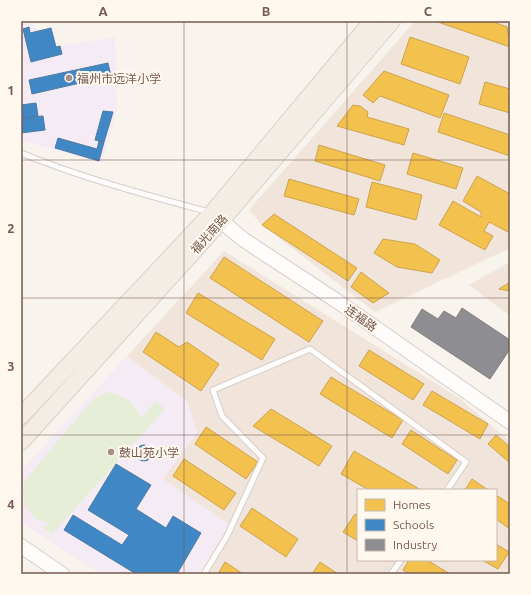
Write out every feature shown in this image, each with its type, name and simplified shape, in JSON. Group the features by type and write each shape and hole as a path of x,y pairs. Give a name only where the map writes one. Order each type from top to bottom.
{"main road":[{"name":"福光南路","path":"21,416 216,217 372,21"},
{"name":"福光南路","path":"21,442 216,217 392,21"}],"street":[{"name":"连福路","path":"216,217 244,240 337,301 510,422"},
{"path":"21,546 62,574"}],"lane":[{"path":"21,153 46,164 216,217"},
{"path":"204,574 227,536 263,458 222,416 213,390 310,349 466,462 448,489"},
{"path":"392,574 400,561"}],"shaded area":[{"name":"福州市远洋小学","path":"21,21 32,21 37,32 56,47 115,37 117,109 102,163 21,139"},
{"path":"415,21 510,21 510,248 375,312 262,225 249,210"},
{"path":"224,251 459,398 510,441 510,574 200,574 229,524 162,479 188,402 127,356"},
{"path":"510,262 510,316 469,285"},
{"name":"鼓山苑小学","path":"127,356 188,402 197,433 163,479 229,524 200,574 101,574 21,522 21,471"}],"green space":[{"path":"107,392 119,395 128,400 136,408 141,419 155,401 165,409 52,534 43,528 49,523 36,519 24,505 24,483 93,399"}],"building: Homes":[{"path":"491,21 507,27 508,34 510,35 510,47 438,22"},
{"path":"410,37 469,57 460,84 401,64"},
{"path":"384,71 449,95 440,118 380,96 373,103 363,95"},
{"path":"485,82 510,89 510,113 479,104"},
{"path":"353,105 360,106 368,112 367,117 409,129 404,145 337,126"},
{"path":"444,113 510,135 510,156 438,132"},
{"path":"319,145 385,165 380,181 315,161"},
{"path":"413,153 463,168 456,189 407,174"},
{"path":"477,176 510,194 510,233 489,222 484,231 493,236 485,250 439,225 453,201 481,217 481,212 463,201"},
{"path":"289,179 359,199 354,215 284,196"},
{"path":"372,182 422,195 416,220 366,207"},
{"path":"274,214 357,268 348,281 262,225"},
{"path":"383,239 415,244 440,260 432,273 397,267 374,253"},
{"path":"224,257 323,321 309,342 210,278"},
{"path":"361,272 389,293 373,303 351,287"},
{"path":"510,282 510,291 499,289"},
{"path":"198,293 275,339 262,360 186,313"},
{"path":"156,332 179,347 187,342 219,364 201,391 143,352"},
{"path":"369,350 424,384 413,400 359,366"},
{"path":"331,377 403,420 392,438 320,394"},
{"path":"432,391 488,424 480,439 423,405"},
{"path":"271,409 332,446 319,466 253,426"},
{"path":"206,427 258,462 246,479 195,444"},
{"path":"411,430 457,460 448,474 402,444"},
{"path":"496,435 510,447 510,463 488,444"},
{"path":"354,451 419,489 367,489 341,474"},
{"path":"184,459 236,493 224,510 173,476"},
{"path":"472,479 487,489 466,489"},
{"path":"497,496 510,504 510,529 497,520"},
{"path":"252,508 298,539 286,557 240,526"},
{"path":"355,514 357,515 357,540 343,532"},
{"path":"497,545 509,552 498,569 484,561 497,561"},
{"path":"408,561 429,561 450,574 410,574 403,570"},
{"path":"225,562 243,574 218,574"},
{"path":"320,562 338,574 312,574"}],"building: Schools":[{"path":"29,27 30,33 51,28 56,47 60,46 62,54 31,62 23,29"},
{"path":"108,63 111,76 32,94 29,80"},
{"path":"36,103 38,116 21,118 21,105"},
{"path":"103,111 113,112 104,142 95,140"},
{"path":"43,116 45,130 21,133 21,118"},
{"path":"58,138 97,149 99,141 104,142 99,161 55,148"},
{"path":"144,445 151,450 152,453 147,460 144,461 137,456 136,453 141,446"},
{"path":"116,464 151,485 136,509 166,528 173,516 201,533 177,574 136,574 64,530 73,515 122,545 129,535 88,510"}],"building: Industry":[{"path":"462,308 510,340 510,349 490,379 411,327 422,309 438,319 444,311 456,318"}],"place":[{"name":"福州市远洋小学","path":"69,78"},
{"name":"鼓山苑小学","path":"111,452"}]}
